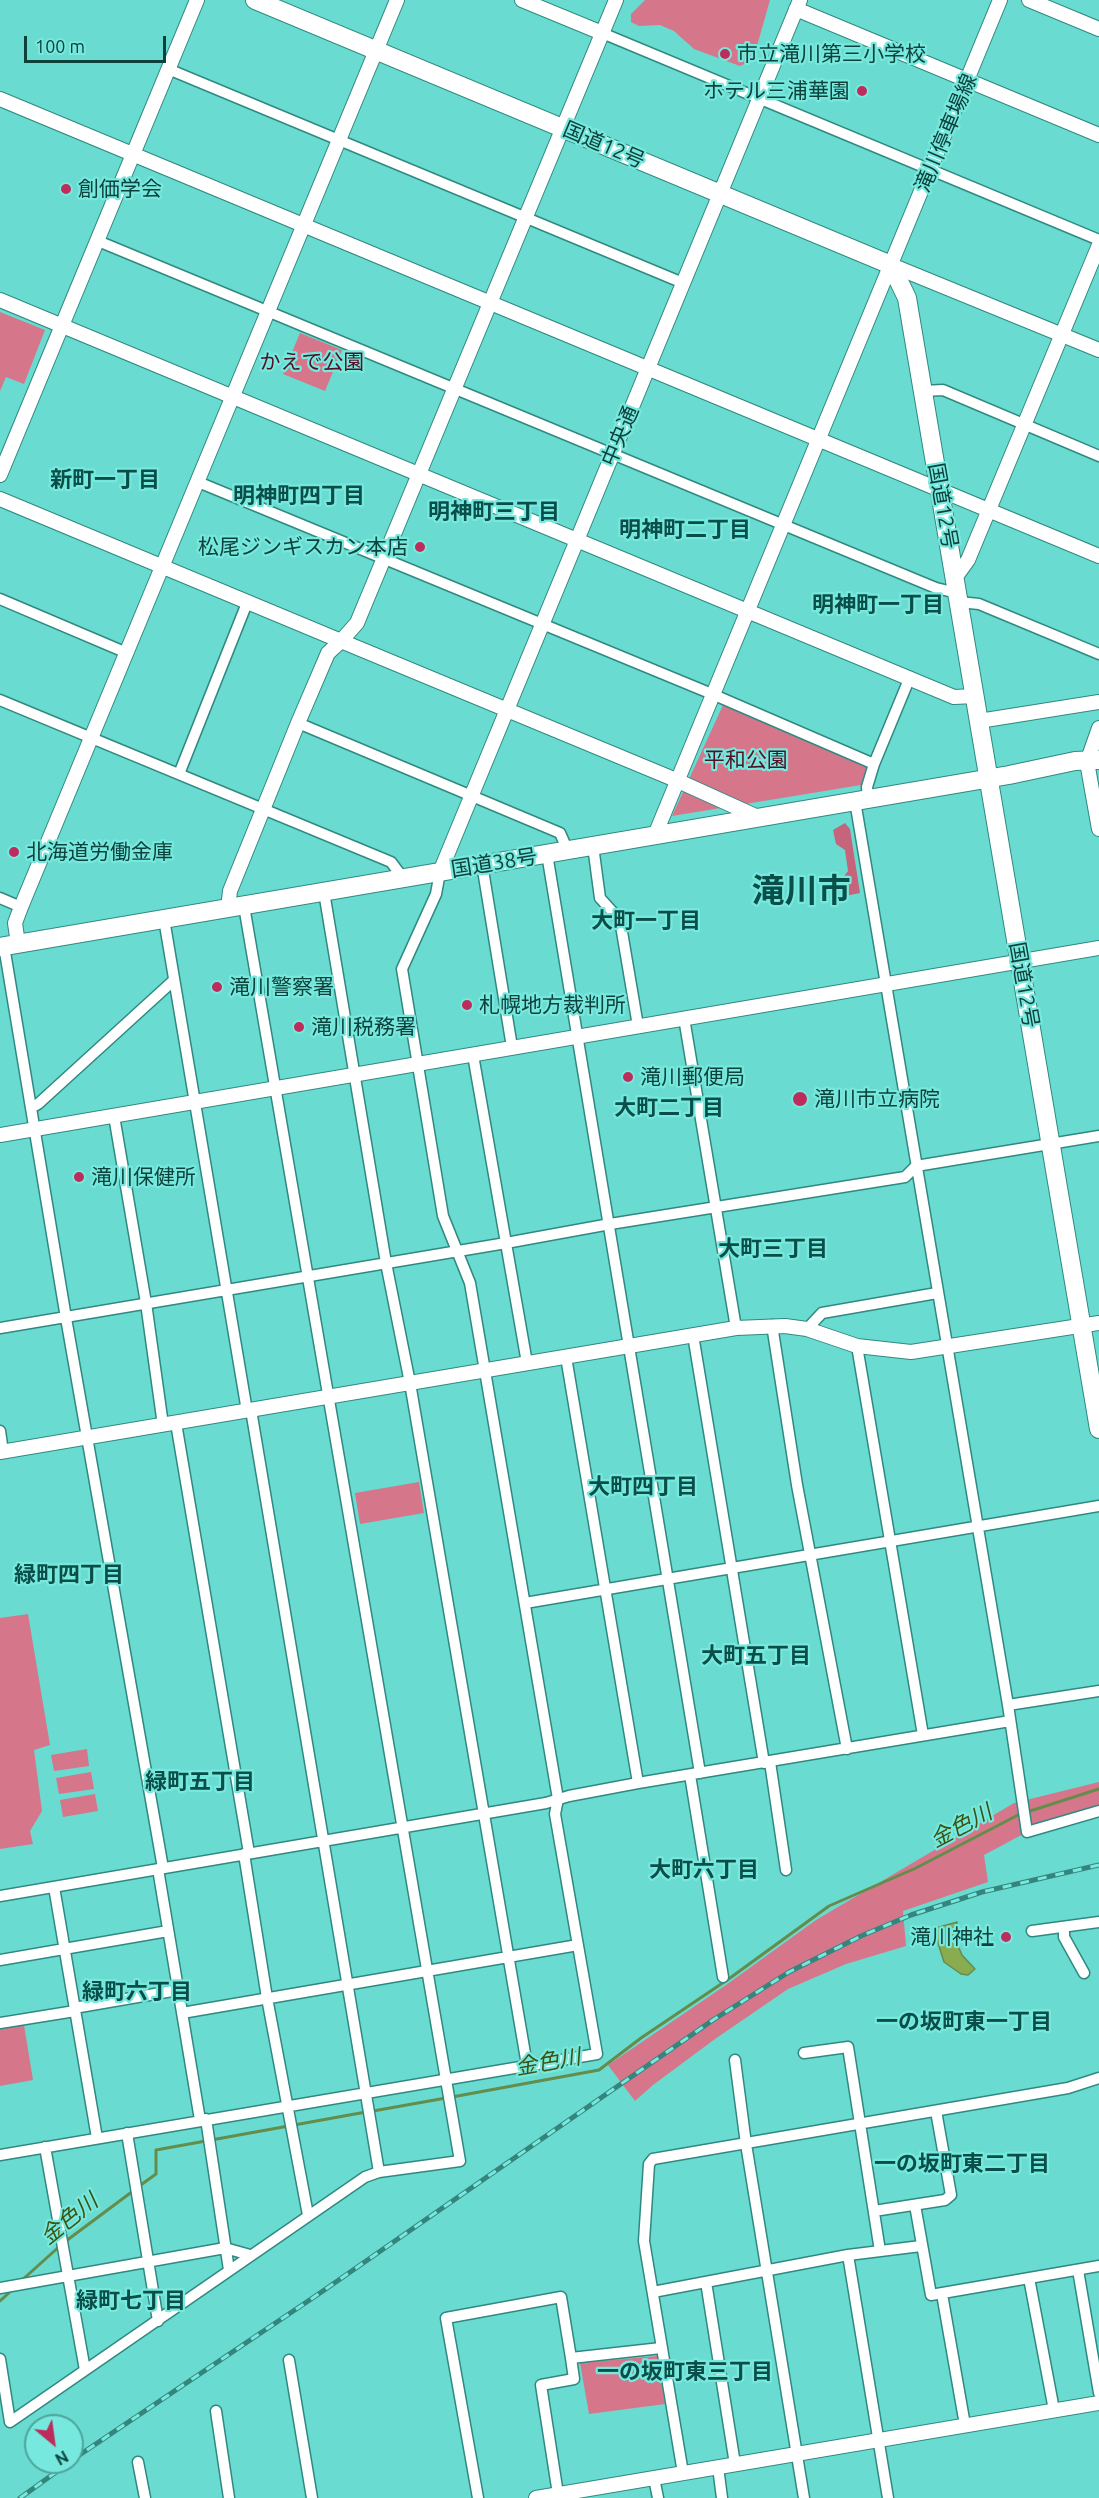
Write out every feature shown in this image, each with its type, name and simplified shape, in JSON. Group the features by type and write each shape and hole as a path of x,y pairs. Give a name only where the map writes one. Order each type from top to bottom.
{"highway":[{"name":"国道12号","path":"255,0 891,265 907,298 1050,1144 1090,1324 1099,1429"},
{"name":"国道38号","path":"7,946 989,779 1076,761 1093,761"}],"street":[{"path":"0,475 197,0"},
{"path":"229,2270 168,1931 160,1868 34,1128 7,946 21,907 397,0"},
{"path":"522,0 1099,240"},
{"path":"0,2359 10,2422 365,2177 379,2172 460,2161 276,1088 236,907 230,891 328,653 357,623 616,0"},
{"name":"滝川停車場線","path":"655,835 1000,0"},
{"path":"1029,0 1099,30"},
{"path":"798,5 1099,135"},
{"name":"中央通","path":"440,872 798,5"},
{"path":"168,69 683,283"},
{"path":"0,99 1099,556"},
{"path":"98,241 936,588 957,591 979,604 1099,654"},
{"path":"957,591 1099,245"},
{"path":"891,265 1099,350"},
{"path":"0,300 954,697 975,696"},
{"path":"923,391 943,390 1099,456"},
{"path":"198,482 712,694 874,764"},
{"path":"0,500 676,780 760,818"},
{"path":"0,599 127,653"},
{"path":"178,774 247,603"},
{"path":"910,677 861,800 886,985 1008,1705 1027,1832 1099,1811"},
{"path":"0,700 391,862 403,878"},
{"path":"979,722 1099,702"},
{"path":"298,723 560,833 568,850"},
{"path":"1099,728 1093,761 1099,829"},
{"path":"593,846 600,898 620,920 638,1026"},
{"path":"547,854 667,1578 723,1977"},
{"path":"482,864 512,1047"},
{"path":"0,2155 597,2054 555,1814 558,1799 486,1370 470,1283 443,1216 402,969 436,894 440,872"},
{"path":"324,892 386,1263 410,1383 527,2065"},
{"path":"0,898 21,907"},
{"path":"164,919 226,1291 249,1410 379,2172"},
{"path":"0,1135 1099,948"},
{"path":"31,1108 173,981"},
{"path":"684,1018 736,1328"},
{"path":"473,1054 527,1364"},
{"path":"114,1116 247,1854 267,1998 286,2106 308,2215"},
{"path":"0,1328 506,1244 610,1224 905,1177 916,1166 1099,1136"},
{"path":"807,1329 822,1313 937,1293"},
{"path":"0,1431 2,1452 736,1328 772,1326 807,1329 857,1346 911,1353 1090,1324"},
{"path":"772,1326 810,1554 847,1749"},
{"path":"693,1335 786,1870"},
{"path":"857,1346 923,1736"},
{"path":"566,1357 638,1784"},
{"path":"525,1603 1099,1506"},
{"path":"1008,1705 1099,1691"},
{"path":"0,1896 484,1814 638,1784 1010,1721"},
{"path":"54,1887 97,2138"},
{"path":"1032,1931 1099,1922"},
{"path":"1064,1927 1064,1937 1084,1973"},
{"path":"0,1960 168,1931"},
{"path":"182,2013 578,1945"},
{"path":"0,2023 178,1990"},
{"path":"804,2053 848,2046 880,2251"},
{"path":"735,2060 746,2144 804,2498"},
{"path":"683,2473 644,2241 649,2164 653,2159 1068,2088 1099,2078"},
{"path":"874,2211 945,2200 951,2194 936,2110"},
{"path":"127,2133 158,2321"},
{"path":"45,2147 85,2370"},
{"path":"915,2205 931,2295 1099,2266"},
{"path":"652,2292 849,2254 921,2246"},
{"path":"0,2288 225,2248 250,2255"},
{"path":"849,2254 888,2498"},
{"path":"1078,2270 1099,2393"},
{"path":"1029,2278 1054,2410"},
{"path":"706,2282 735,2464"},
{"path":"942,2294 965,2425"},
{"path":"478,2498 446,2318 561,2297 574,2379 541,2385 558,2494"},
{"path":"571,2358 662,2348"},
{"path":"289,2360 312,2498"},
{"path":"536,2498 558,2494 601,2493 654,2478 1099,2403"},
{"path":"216,2411 229,2498"},
{"path":"138,2462 145,2498"},
{"path":"718,2467 722,2498"},
{"path":"654,2478 658,2498"}],"green space":[{"name":"市立滝川第三小学校","path":"645,0 770,0 753,60 740,66 694,49 674,31 660,25 639,26 631,22 631,14"},
{"path":"0,312 45,330 24,384 6,377 0,391"},
{"name":"かえで公園","path":"300,333 342,350 325,391 283,374"},
{"name":"平和公園","path":"724,703 868,764 861,785 672,816"},
{"path":"419,1482 424,1513 360,1524 355,1493"},
{"path":"28,1614 50,1745 34,1750 42,1811 30,1831 33,1844 0,1849 0,1618"},
{"path":"87,1749 89,1766 54,1771 51,1755"},
{"path":"91,1772 94,1789 59,1794 56,1778"},
{"path":"1099,1782 1099,1811 1027,1832 984,1855 988,1882 903,1911 906,1946 846,1964 788,1989 715,2039 635,2101 608,2065 726,1985 816,1920 1014,1803"},
{"path":"95,1794 98,1811 63,1817 60,1800"},
{"path":"24,2025 33,2080 0,2086 0,2029"},
{"path":"657,2356 665,2404 589,2414 580,2363"}],"shaded area":[{"path":"845,823 850,829 860,893 845,896 842,879 848,871 845,850 836,844 833,830"},
{"path":"957,1922 956,1941 962,1955 975,1969 968,1975 961,1974 944,1962 938,1943 936,1928"}],"waterway":[{"name":"金色川","path":"1027,1812 1099,1789"},
{"name":"金色川","path":"452,2097 599,2070 829,1906 916,1868 1020,1814"},
{"name":"金色川","path":"373,2111 446,2098"},
{"name":"金色川","path":"138,2187 156,2174 156,2150 366,2112"},
{"name":"金色川","path":"66,2241 133,2191"},
{"name":"金色川","path":"21,2281 61,2245"},
{"name":"金色川","path":"0,2301 12,2290"}],"railway":[{"path":"84,2452 320,2293 713,2020 789,1972 861,1936 911,1915 982,1892 1099,1865"},
{"path":"20,2498 53,2474"}],"place":[{"name":"市立滝川第三小学校","path":"725,54"},
{"name":"ホテル三浦華園","path":"862,91"},
{"name":"創価学会","path":"66,189"},
{"name":"松尾ジンギスカン本店","path":"420,547"},
{"name":"北海道労働金庫","path":"14,852"},
{"name":"滝川警察署","path":"217,987"},
{"name":"札幌地方裁判所","path":"467,1005"},
{"name":"滝川税務署","path":"299,1027"},
{"name":"滝川郵便局","path":"628,1077"},
{"name":"滝川市立病院","path":"800,1099"},
{"name":"滝川保健所","path":"79,1177"},
{"name":"滝川神社","path":"1006,1937"}],"district":[{"name":"新町一丁目","path":"105,480"},
{"name":"明神町四丁目","path":"299,496"},
{"name":"明神町三丁目","path":"494,512"},
{"name":"明神町二丁目","path":"685,530"},
{"name":"明神町一丁目","path":"878,605"},
{"name":"滝川市","path":"801,891"},
{"name":"大町一丁目","path":"646,921"},
{"name":"大町二丁目","path":"669,1108"},
{"name":"大町三丁目","path":"773,1249"},
{"name":"大町四丁目","path":"643,1487"},
{"name":"緑町四丁目","path":"69,1575"},
{"name":"大町五丁目","path":"756,1656"},
{"name":"緑町五丁目","path":"200,1782"},
{"name":"大町六丁目","path":"704,1870"},
{"name":"緑町六丁目","path":"137,1992"},
{"name":"一の坂町東一丁目","path":"964,2022"},
{"name":"一の坂町東二丁目","path":"962,2164"},
{"name":"緑町七丁目","path":"131,2301"},
{"name":"一の坂町東三丁目","path":"685,2372"}]}
